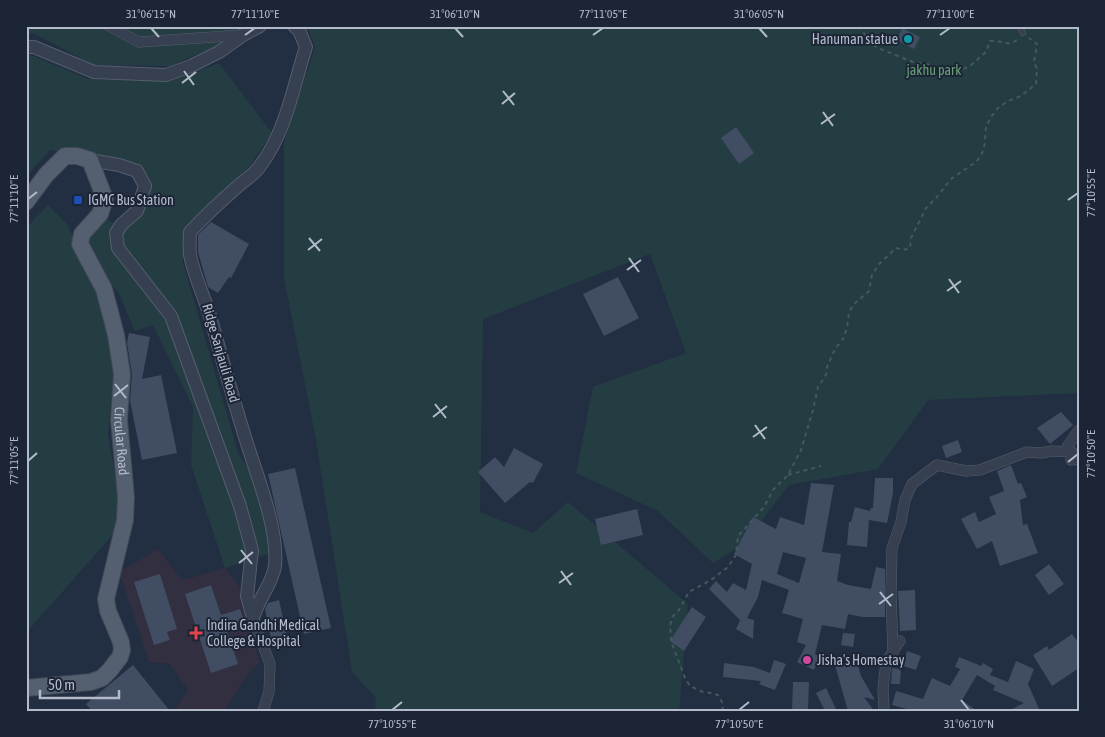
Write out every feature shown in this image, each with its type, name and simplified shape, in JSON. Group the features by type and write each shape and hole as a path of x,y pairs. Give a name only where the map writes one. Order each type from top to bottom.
{"main road":[{"path":"26,202 46,175 65,156 77,156 90,160"},
{"name":"Circular Road","path":"26,688 91,682 102,678 120,657 122,650 121,642 108,612 106,599 125,520 126,498 119,420 122,374 116,335 104,289 80,244 82,234 100,214 105,199 90,160"}],"street":[{"path":"109,26 139,42 242,35"},
{"path":"26,47 34,46 94,72 166,75 191,66 220,52 242,35 260,26"},
{"name":"Ridge Sanjauli Road","path":"253,618 256,605 269,584 275,565 272,533 265,500 190,254 190,232 210,211 260,167 276,139 306,48 299,30 294,26"},
{"path":"90,160 119,165 136,171 145,186 137,211 122,224 116,233 118,248 170,316 240,506 250,540 252,562 247,596 270,664 268,692 263,711"},
{"path":"1075,456 1067,447 1079,430"},
{"path":"892,653 892,548 901,522 905,500 912,484 937,465 966,471 980,470 1027,452 1040,453 1052,451 1075,456"},
{"path":"884,711 883,689 886,662 900,641"}],"lane":[{"path":"1019,26 1023,33"}],"path":[{"path":"723,711 722,702 718,695 703,692 690,686 685,678 671,642 670,625 673,616 679,610 689,592 711,580 728,567 736,555 738,536 764,507 773,490 788,476 801,450 818,387 826,375 827,367 835,349 843,339 847,328 849,312 854,304 869,291 872,275 879,264 896,248 903,250 910,248 910,238 926,208 951,179 976,162 980,157 990,118 998,108 1008,101 1021,96 1036,84 1037,69 1034,62 1037,44 1023,33 1015,42 1006,45 996,40 990,41 986,52 970,66 956,72 913,62 878,48 871,44 859,26"},
{"path":"788,476 821,466"}],"shaded area":[{"name":"Indira Gandhi Medical College & Hospital","path":"158,549 182,580 225,568 238,584 260,662 248,674 224,711 174,711 188,690 170,664 149,662 119,572"}],"green space":[{"path":"26,26 246,26 214,47 170,66 94,65 33,33 26,34"},
{"name":"jakhu park","path":"307,26 1079,26 1079,393 928,400 878,469 789,485 743,545 713,563 658,511 576,473 593,387 686,353 650,254 483,319 480,512 533,533 568,502 688,604 679,711 375,711 376,698 352,672 316,440 284,278 284,142 315,47"},
{"path":"26,55 31,55 88,79 173,80 219,63 272,133 250,166 184,228 183,263 238,452 268,503 272,553 225,568 191,465 193,407 153,325 135,331 119,294 88,251 88,233 106,220 128,227 144,211 150,184 140,165 50,150 26,177"},
{"path":"48,205 67,224 117,334 108,434 123,523 26,633 26,228"}],"building":[{"path":"902,28 920,37 914,49 897,40"},
{"path":"736,127 754,153 739,164 721,138"},
{"path":"211,222 249,244 231,278 229,277 218,293 208,287 198,252 198,235"},
{"path":"618,277 639,318 604,336 583,294"},
{"path":"129,333 150,337 142,379 161,375 177,453 142,460 130,401 132,374 127,343"},
{"path":"1061,412 1073,425 1050,444 1037,428"},
{"path":"958,440 962,452 946,458 942,446"},
{"path":"514,448 543,464 533,483 530,482 505,503 478,472 495,457 504,467"},
{"path":"1011,465 1018,484 1021,483 1027,497 1020,500 1023,525 1027,524 1038,553 1000,566 992,541 977,549 961,519 975,512 979,522 996,514 989,497 1004,491 997,471"},
{"path":"295,468 331,628 304,634 268,474"},
{"path":"875,478 893,478 893,493 887,523 869,520 867,547 847,545 849,522 851,522 855,507 870,511 873,508"},
{"path":"811,483 834,485 822,552 841,554 837,581 871,589 876,567 885,569 885,617 862,617 848,614 845,629 822,625 815,654 820,657 814,670 797,662 806,645 797,642 803,619 782,613 789,590 762,580 758,597 747,618 754,620 753,639 736,629 740,620 709,589 716,581 727,592 733,583 746,590 752,564 734,554 753,517 776,529 780,517 804,525","holes":["783,552 806,558 799,583 777,574"]},
{"path":"637,509 643,535 601,545 595,519"},
{"path":"1049,564 1064,584 1049,595 1035,575"},
{"path":"160,574 177,629 167,632 170,640 154,645 134,582"},
{"path":"211,585 221,615 240,609 246,625 227,632 238,664 211,673 185,594"},
{"path":"915,590 916,630 900,631 898,591"},
{"path":"279,600 289,645 273,648 265,609 268,603"},
{"path":"692,607 706,617 684,651 670,641"},
{"path":"843,633 855,634 853,647 841,645"},
{"path":"1072,634 1079,643 1079,668 1052,686 1033,655 1047,646 1049,650"},
{"path":"907,651 921,656 916,670 903,666"},
{"path":"959,657 981,666 983,663 993,669 990,675 1008,682 1016,661 1034,669 1028,684 1040,711 1008,711 1024,703 993,690 995,686 977,675 962,700 977,711 914,711 892,705 896,691 923,699 932,678 950,686 960,669 955,667"},
{"path":"856,659 861,676 875,700 864,697 874,711 848,711 835,665"},
{"path":"774,660 786,664 775,690 759,684 761,681 723,677 724,663 754,667 770,673"},
{"path":"133,665 170,711 92,711 86,704"},
{"path":"892,668 901,669 900,684 891,684"},
{"path":"793,682 809,682 808,710 792,710"},
{"path":"826,688 837,711 825,711 816,693"}],"place":[{"name":"Hanuman statue","path":"908,39"},
{"name":"IGMC Bus Station","path":"78,200"},
{"name":"Indira Gandhi Medical College & Hospital","path":"196,633"},
{"name":"Jisha's Homestay","path":"807,660"}]}
